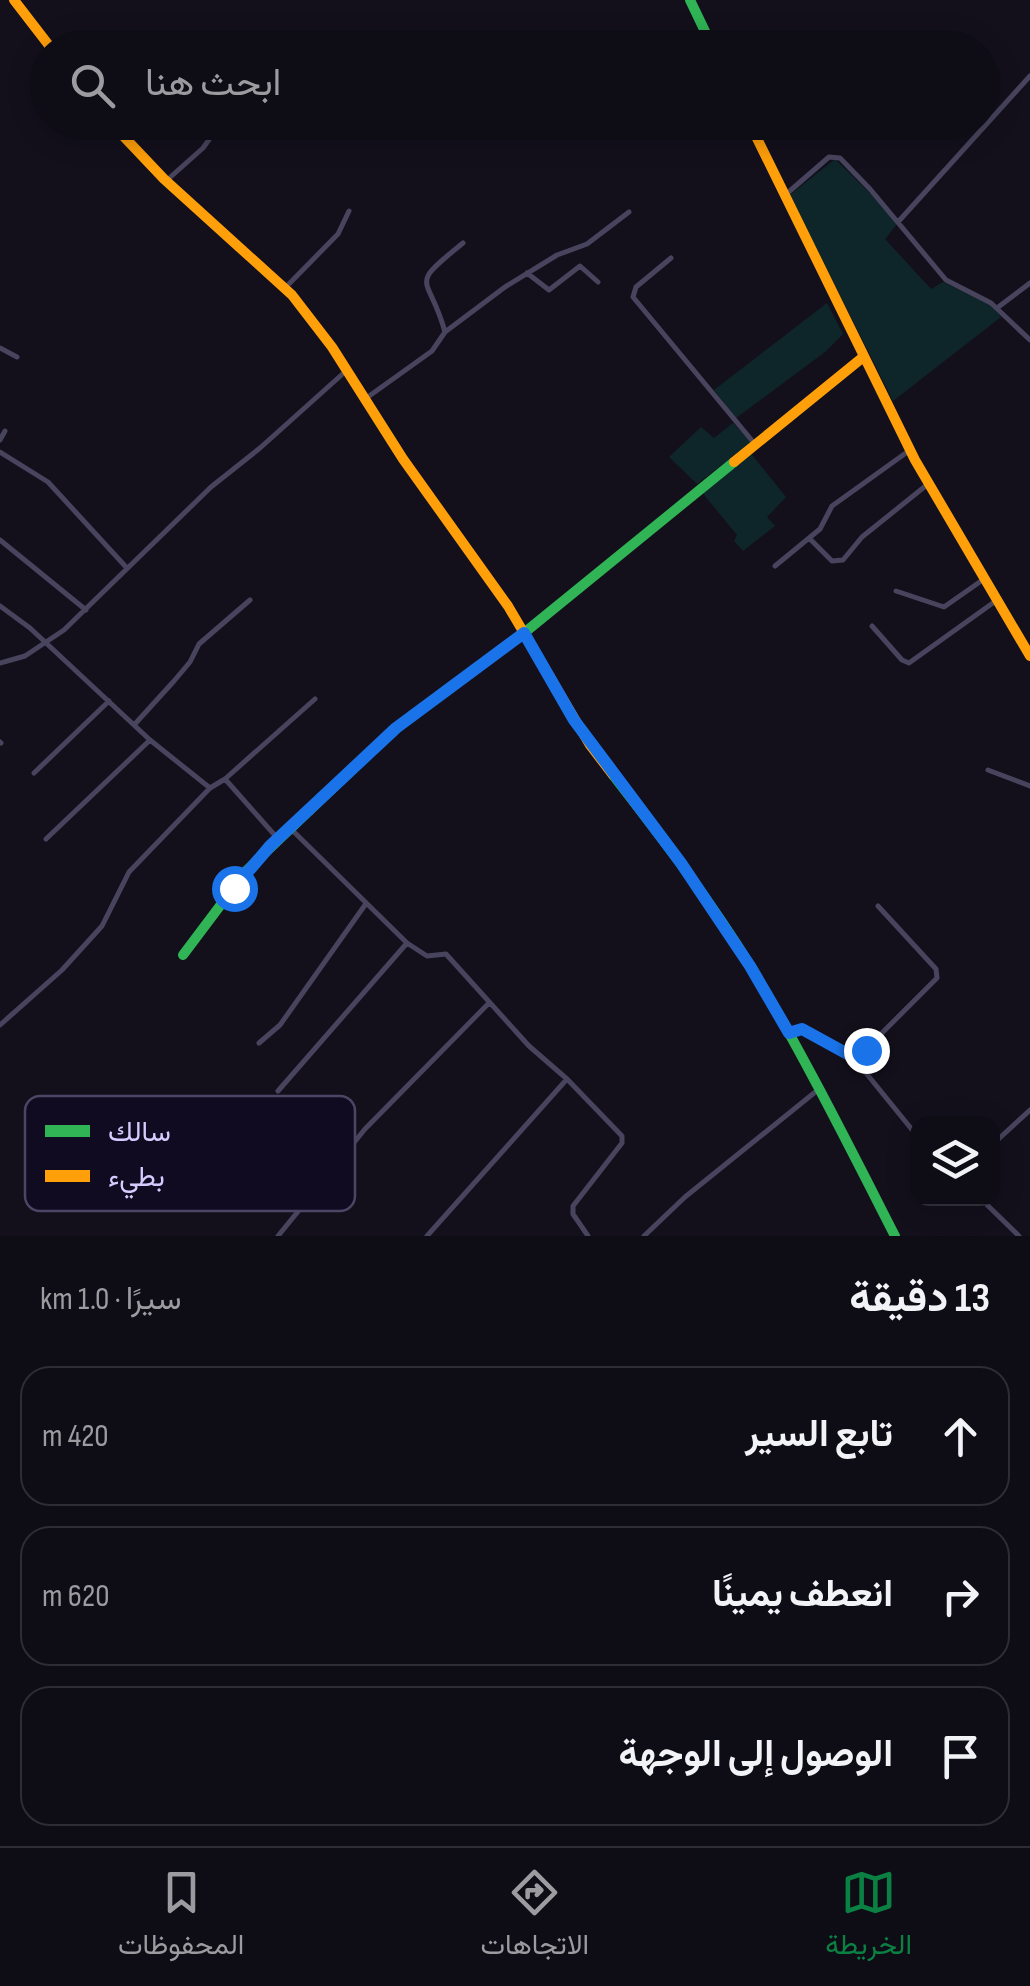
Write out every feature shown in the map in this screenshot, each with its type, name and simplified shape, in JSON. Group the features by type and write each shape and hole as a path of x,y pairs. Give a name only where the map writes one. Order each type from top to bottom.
{"street":[{"path":"14,0 37,30"},
{"path":"690,0 704,30"},
{"path":"1000,109 1030,76"},
{"path":"127,140 284,288 347,370 524,633 582,732 681,863 750,966 819,1088 895,1236"},
{"path":"166,180 209,140"},
{"path":"758,140 910,450 1030,656"},
{"path":"898,222 972,140"},
{"path":"784,196 834,156 870,189 946,280 956,288 982,296 1030,340"},
{"path":"284,288 338,234 348,211"},
{"path":"366,399 432,351 444,332 527,273 557,255 587,244 629,212"},
{"path":"444,332 425,279 434,266 463,242"},
{"path":"671,258 636,287 633,296 754,443"},
{"path":"527,273 548,290 580,266 598,282"},
{"path":"997,308 1030,283"},
{"path":"0,348 17,357"},
{"path":"183,955 246,870 396,728 524,633 862,358"},
{"path":"0,663 25,656 46,644 211,487 347,370"},
{"path":"0,440 5,431"},
{"path":"776,566 820,529 832,506 910,450"},
{"path":"0,452 48,482 126,567"},
{"path":"809,538 832,561 842,560 862,538 928,484"},
{"path":"0,540 86,610"},
{"path":"896,591 944,607 984,580"},
{"path":"134,725 182,672 199,644 250,600"},
{"path":"872,626 902,660 910,663 997,600"},
{"path":"0,606 150,740 210,788"},
{"path":"0,1025 54,979 102,926 129,872 210,788 315,700"},
{"path":"34,773 109,701"},
{"path":"46,839 150,740"},
{"path":"988,770 1030,786"},
{"path":"224,779 279,840"},
{"path":"291,829 407,943 426,956 446,954 624,1140 573,1206 572,1214 588,1236"},
{"path":"259,1043 280,1025 365,905"},
{"path":"853,1057 860,1056 937,978 936,969 878,906"},
{"path":"278,1091 407,943"},
{"path":"355,1141 489,1003"},
{"path":"789,1033 802,1029 853,1057 910,1127"},
{"path":"427,1236 567,1079"},
{"path":"644,1236 685,1197 819,1088"},
{"path":"1000,1138 1030,1110"},
{"path":"988,1206 1019,1236"},
{"path":"278,1236 298,1211"}],"green space":[{"path":"835,159 897,224 885,239 931,289 943,282 990,305 1001,317 893,401 790,195"},
{"path":"827,303 843,334 825,352 736,418 714,390"},
{"path":"733,423 751,442 697,484 669,457 701,427 714,438"},
{"path":"749,451 786,497 767,517 775,526 743,551 734,541 737,535 700,490"}],"traffic: fast":[{"path":"690,0 704,30"},
{"path":"183,955 247,870 396,728 524,633 734,462"},
{"path":"613,775 702,893 751,967 895,1236"}],"traffic: slow":[{"path":"14,0 37,30"},
{"path":"127,140 164,179 292,295 332,347 403,459 508,606 590,745 613,775"},
{"path":"758,140 915,460 1030,656"},
{"path":"734,462 862,358"}],"route":[{"path":"234,888 270,846 396,728 524,633 590,745 681,863 750,966 789,1033 802,1029 853,1057 866,1050"}]}
